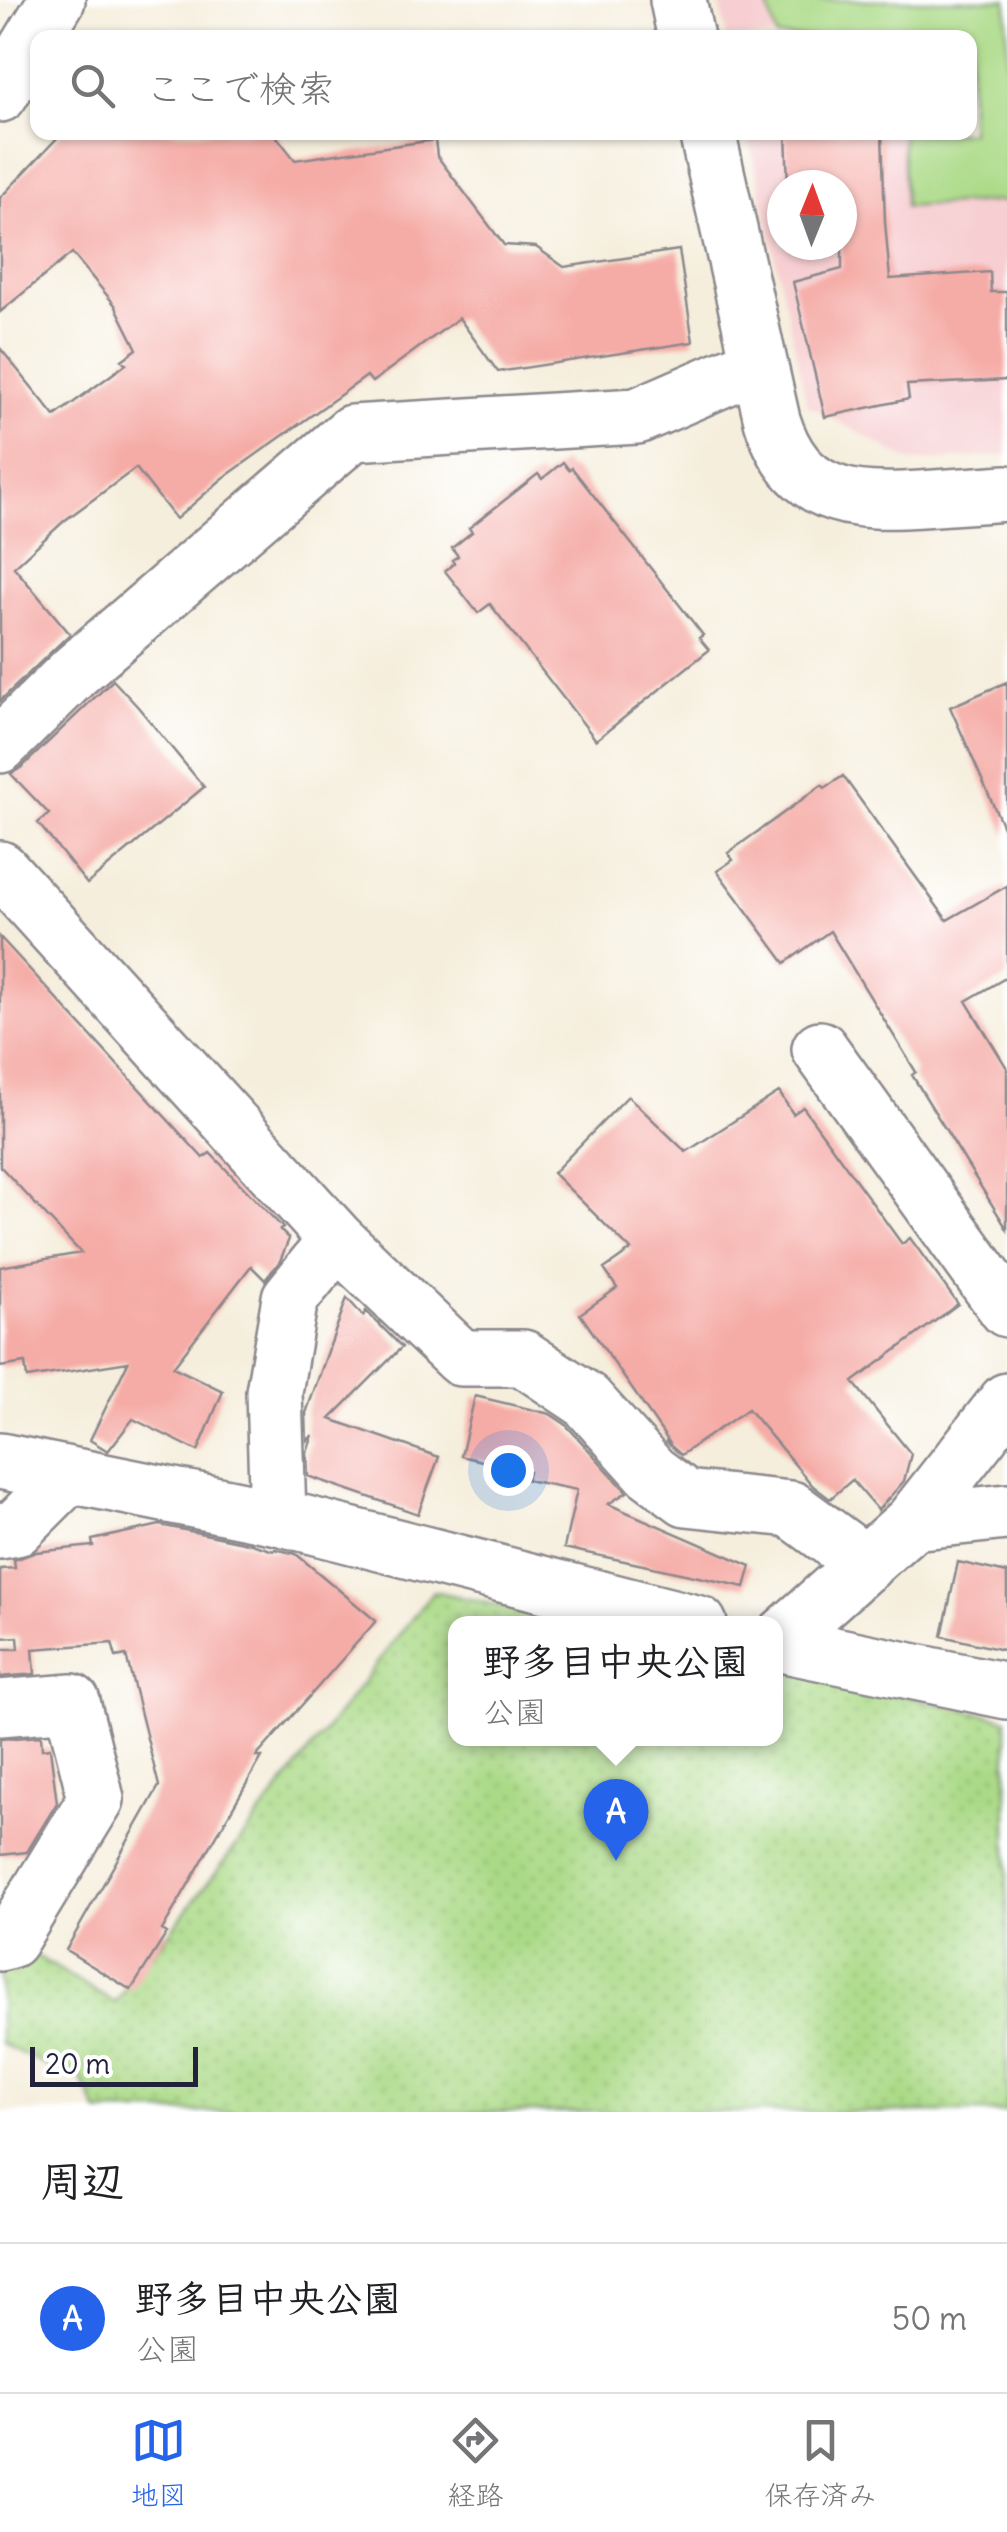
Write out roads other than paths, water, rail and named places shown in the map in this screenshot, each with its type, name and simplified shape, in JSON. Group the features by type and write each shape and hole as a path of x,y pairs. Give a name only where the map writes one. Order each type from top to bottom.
{"street":[{"path":"39,30 57,0"},
{"path":"678,0 684,30"},
{"path":"0,94 30,45"},
{"path":"709,140 780,446 803,475 830,493 855,500 1007,493"},
{"path":"0,745 74,671 352,434 636,416 759,363"},
{"path":"0,869 337,1240 461,1358 523,1358 586,1400 651,1472 686,1498 791,1508 866,1564"},
{"path":"820,1050 1007,1309"},
{"path":"278,1518 274,1392 290,1298 337,1240"},
{"path":"783,1637 912,1522 1007,1402"},
{"path":"0,1461 278,1518 667,1616"},
{"path":"0,1531 16,1528 69,1474"},
{"path":"912,1522 1007,1512"},
{"path":"783,1644 1007,1691"},
{"path":"0,1708 72,1702 96,1798 10,1940 0,1943"}],"place":[{"name":"野多目中央公園","path":"616,1861"}]}
